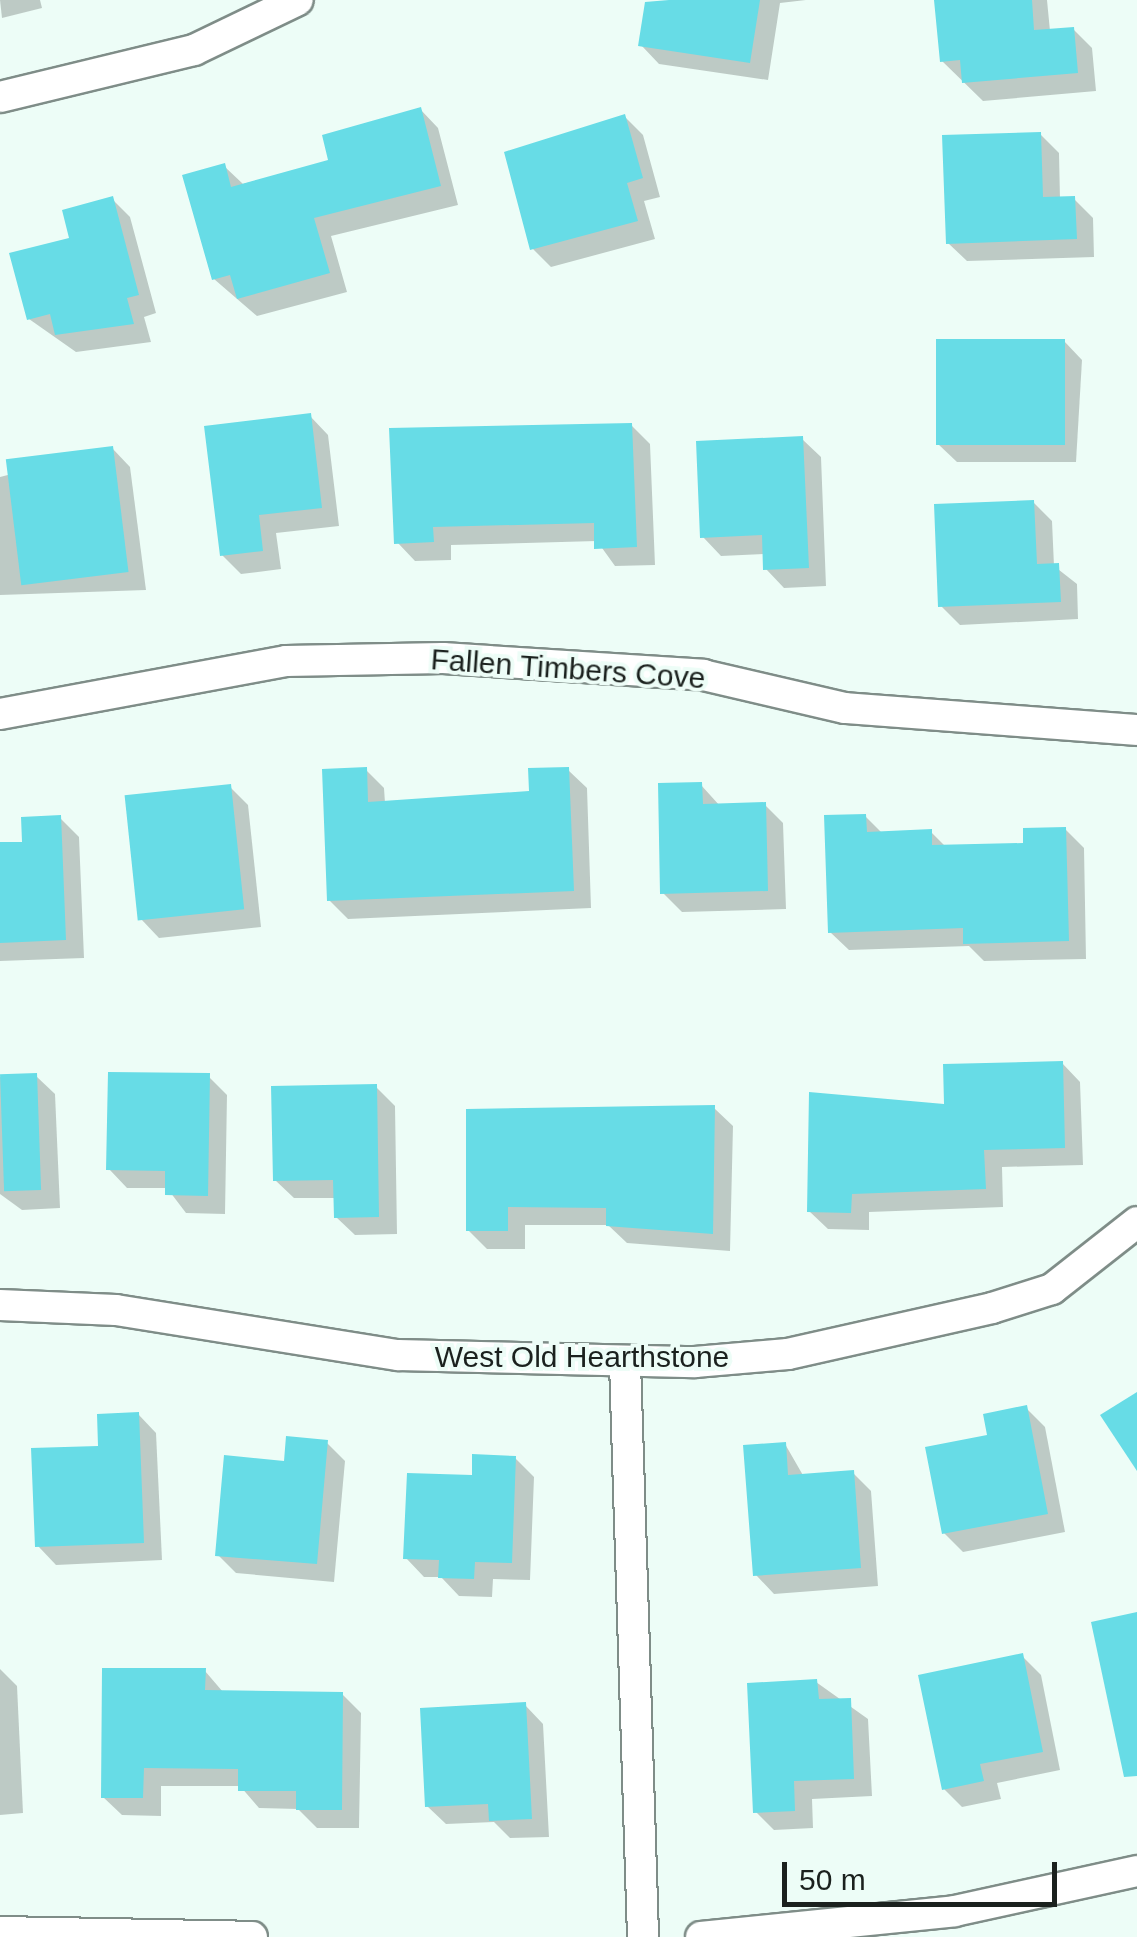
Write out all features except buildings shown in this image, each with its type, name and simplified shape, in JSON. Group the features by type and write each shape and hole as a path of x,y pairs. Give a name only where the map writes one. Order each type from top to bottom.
{"street":[{"path":"0,98 194,50 298,0"},
{"name":"Fallen Timbers Cove","path":"0,714 286,662 443,658 703,675 846,708 1137,730"},
{"name":"West Old Hearthstone","path":"0,1305 116,1310 398,1355 625,1363 788,1354 992,1308 1052,1288 1137,1222"},
{"path":"625,1363 643,1937"},
{"path":"701,1937 955,1911 1137,1871"},
{"path":"0,1932 252,1937"}]}
